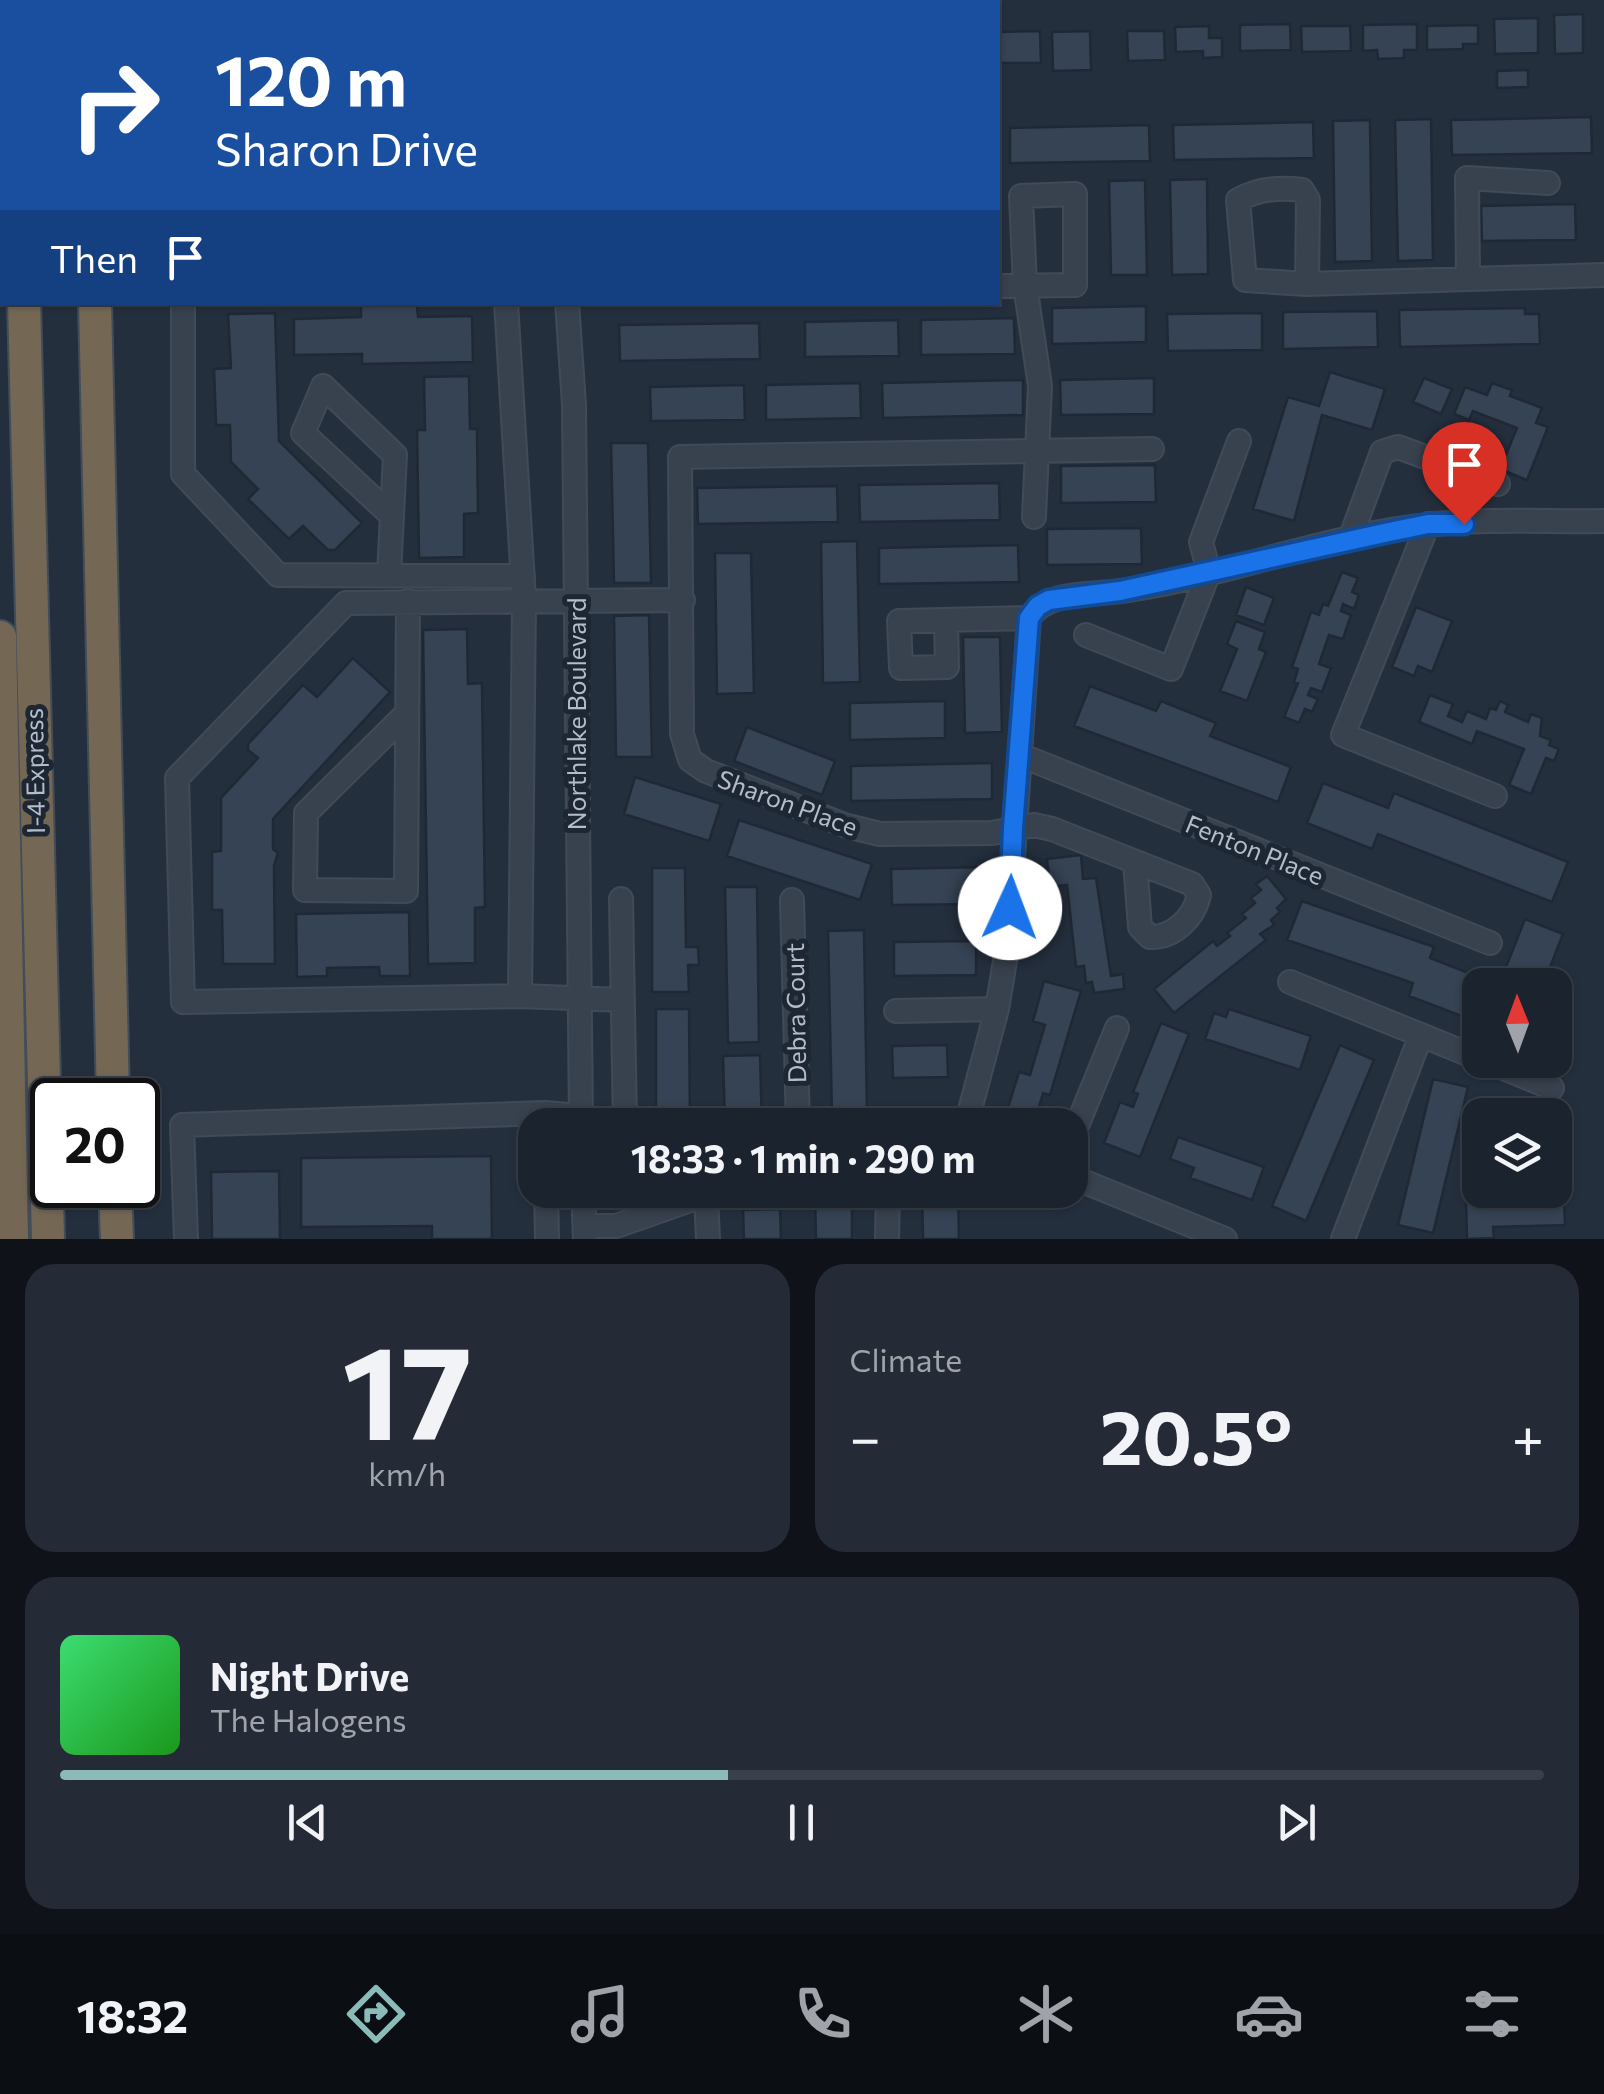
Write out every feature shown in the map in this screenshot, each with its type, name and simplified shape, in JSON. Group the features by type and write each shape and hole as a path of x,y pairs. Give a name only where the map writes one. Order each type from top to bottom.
{"highway":[{"name":"I-4 Express","path":"24,305 48,1239"},
{"path":"95,305 113,1078"},
{"name":"I-4 Express","path":"0,637 12,1239"},
{"path":"115,1208 116,1239"}],"street":[{"path":"1468,278 1466,178 1548,183"},
{"path":"1307,284 1308,200 1302,190 1250,193 1238,200 1245,280 1307,284 1604,275"},
{"path":"1000,286 1025,286 1075,285 1075,194 1021,196 1025,286 1038,358 1034,517"},
{"path":"183,305 183,474 278,574 389,575 524,588 576,601 682,600"},
{"path":"506,305 524,588 520,996"},
{"name":"Northlake Boulevard","path":"567,305 574,405 581,1108"},
{"path":"389,575 392,516 395,456 323,386 304,433 392,516"},
{"path":"1086,636 1171,669 1209,572 1201,542 1239,441"},
{"path":"1350,539 1382,452 1390,448 1398,447 1498,484"},
{"path":"1037,450 1152,449"},
{"name":"Sharon Place","path":"1013,828 992,834 880,834 847,826 706,771 690,760 682,734 680,457 1037,450"},
{"path":"971,1108 998,1009 1010,908 1029,618 1038,606 1049,600 1120,591 1428,524 1604,521"},
{"path":"1428,524 1343,735 1496,796"},
{"path":"524,588 346,604 177,778 183,1002 520,996 623,1000"},
{"path":"406,714 306,813 305,890 406,891 408,601"},
{"path":"946,620 1029,618"},
{"name":"Fenton Place","path":"1020,755 1490,943"},
{"path":"1013,828 1052,829 1135,862"},
{"path":"621,899 625,1108"},
{"name":"Debra Court","path":"792,900 798,1108"},
{"path":"1290,982 1462,1051"},
{"path":"896,1011 998,1009"},
{"path":"1084,1108 1117,1028"},
{"path":"1343,1239 1421,1035"},
{"path":"1528,1078 1552,1088"},
{"path":"186,1239 182,1125 518,1119"},
{"path":"1088,1183 1224,1239"},
{"path":"546,1208 546,1239"},
{"path":"585,1232 667,1208"},
{"path":"708,1239 711,1208"},
{"path":"888,1208 888,1239"}],"building":[{"path":"1583,14 1583,53 1555,54 1554,15"},
{"path":"1538,18 1538,53 1495,54 1494,19"},
{"path":"1290,24 1291,50 1240,51 1240,25"},
{"path":"1417,24 1417,50 1404,50 1404,58 1378,59 1377,50 1363,51 1363,25"},
{"path":"1478,25 1478,44 1463,44 1463,49 1427,50 1427,26"},
{"path":"1209,26 1209,38 1222,38 1222,57 1203,58 1203,51 1176,52 1175,27"},
{"path":"1301,26 1350,26 1351,51 1302,52"},
{"path":"1040,31 1041,63 1000,63 1000,32"},
{"path":"1090,31 1091,70 1053,71 1052,32"},
{"path":"1127,31 1164,31 1165,60 1128,61"},
{"path":"1528,70 1528,87 1497,88 1497,71"},
{"path":"1591,117 1592,153 1452,155 1451,120"},
{"path":"1431,119 1433,260 1398,261 1395,120"},
{"path":"1370,120 1372,261 1335,262 1333,121"},
{"path":"1313,122 1314,158 1174,160 1173,125"},
{"path":"1149,125 1150,161 1010,163 1010,128"},
{"path":"1207,179 1208,274 1172,275 1170,180"},
{"path":"1145,180 1147,275 1111,275 1109,181"},
{"path":"1575,204 1576,240 1482,241 1481,206"},
{"path":"417,305 418,317 472,316 473,362 362,364 362,354 294,355 294,319 361,317 361,306"},
{"path":"1146,306 1146,342 1052,344 1052,308"},
{"path":"1525,308 1525,314 1539,314 1540,344 1400,347 1399,310"},
{"path":"1377,311 1378,347 1283,349 1283,312"},
{"path":"275,313 279,441 362,523 335,550 328,550 303,526 289,539 248,499 258,489 231,462 230,425 216,425 214,369 231,368 228,314"},
{"path":"1262,313 1262,350 1168,351 1167,314"},
{"path":"1014,318 1015,354 921,355 921,320"},
{"path":"898,320 899,356 805,357 805,322"},
{"path":"759,323 760,359 620,361 619,325"},
{"path":"1330,372 1385,389 1372,430 1322,415 1294,521 1253,509 1288,397 1319,406"},
{"path":"469,376 470,429 477,429 478,513 464,514 464,557 419,558 417,430 425,430 424,377"},
{"path":"1154,378 1154,414 1061,415 1060,380"},
{"path":"1424,378 1452,389 1441,414 1413,402"},
{"path":"1023,380 1023,415 883,418 882,383"},
{"path":"860,383 861,418 766,420 766,385"},
{"path":"1492,383 1512,390 1510,396 1542,408 1536,423 1548,427 1527,480 1500,469 1517,428 1473,411 1469,420 1454,414 1465,387 1487,395"},
{"path":"744,385 745,420 651,421 650,387"},
{"path":"611,443 648,443 651,583 614,583"},
{"path":"1155,465 1156,502 1061,503 1061,466"},
{"path":"999,483 1000,520 860,522 859,485"},
{"path":"837,486 838,522 698,524 697,488"},
{"path":"1141,528 1142,564 1047,565 1047,529"},
{"path":"857,541 860,682 823,683 821,542"},
{"path":"1018,545 1019,582 879,584 879,548"},
{"path":"715,553 751,553 754,693 717,694"},
{"path":"1342,572 1358,578 1352,592 1359,595 1354,609 1343,604 1341,611 1351,615 1343,639 1329,635 1319,664 1331,668 1322,692 1311,688 1308,695 1318,699 1312,712 1305,709 1299,723 1284,717 1298,683 1294,682 1298,669 1292,667 1311,612 1319,615 1323,604 1328,606"},
{"path":"1246,587 1274,598 1264,625 1236,615"},
{"path":"1416,607 1452,621 1432,672 1418,666 1414,676 1392,667"},
{"path":"649,615 652,757 616,757 614,616"},
{"path":"1236,621 1265,632 1259,649 1266,652 1247,701 1220,691 1237,649 1227,644"},
{"path":"467,629 468,684 482,683 485,907 475,908 475,963 428,964 423,630"},
{"path":"963,637 1000,637 1002,732 965,733"},
{"path":"353,658 390,692 273,819 273,849 278,853 274,866 275,964 223,964 222,910 212,910 212,852 221,851 221,798 258,758 248,750 248,744 303,685 317,697"},
{"path":"1090,686 1156,711 1161,701 1216,723 1210,736 1291,767 1278,802 1074,726"},
{"path":"1430,695 1453,704 1448,716 1462,722 1467,711 1486,719 1490,708 1496,710 1500,701 1508,705 1505,712 1528,722 1531,714 1542,718 1540,736 1559,749 1554,761 1546,758 1531,794 1509,785 1524,749 1477,731 1472,744 1419,722"},
{"path":"945,701 945,738 850,740 850,703"},
{"path":"747,727 835,761 822,795 734,761"},
{"path":"992,763 992,799 851,801 851,766"},
{"path":"635,777 721,804 709,841 624,814"},
{"path":"1323,783 1388,808 1394,793 1568,862 1552,902 1378,834 1372,849 1307,823"},
{"path":"739,820 872,864 860,900 727,856"},
{"path":"1081,855 1083,879 1096,878 1111,976 1123,974 1124,989 1094,993 1092,982 1086,983 1084,966 1076,967 1067,885 1050,887 1047,859"},
{"path":"985,867 985,904 892,905 891,869"},
{"path":"652,868 685,868 686,947 698,947 699,965 688,965 689,992 652,992"},
{"path":"1267,876 1286,899 1271,920 1274,925 1260,934 1266,940 1174,1013 1154,989 1213,941 1217,946 1230,936 1227,933 1246,918 1242,914 1255,903 1251,898 1261,890 1256,884"},
{"path":"725,887 757,887 759,1042 728,1043"},
{"path":"1302,901 1434,947 1430,958 1462,971 1462,1016 1409,996 1413,983 1287,940"},
{"path":"409,912 410,976 380,976 379,967 327,968 327,976 297,977 296,914"},
{"path":"1525,919 1563,934 1550,968 1506,968"},
{"path":"864,930 867,1108 832,1108 828,931"},
{"path":"976,941 976,975 894,976 894,942"},
{"path":"1044,981 1081,991 1050,1095 1043,1093 1039,1108 1008,1108 1019,1072 1030,1075 1045,1025 1033,1021"},
{"path":"656,1009 689,1009 690,1108 656,1108"},
{"path":"1229,1009 1311,1036 1300,1070 1205,1039 1214,1013 1226,1017"},
{"path":"1161,1023 1189,1034 1140,1157 1104,1143 1120,1102 1133,1107 1138,1094 1133,1092"},
{"path":"947,1045 948,1077 893,1078 892,1046"},
{"path":"1340,1045 1374,1060 1306,1221 1272,1206"},
{"path":"760,1055 762,1108 725,1108 723,1056"},
{"path":"1433,1079 1468,1087 1462,1098 1433,1233 1398,1225"},
{"path":"1178,1137 1264,1167 1252,1200 1190,1178 1194,1168 1170,1159"},
{"path":"491,1156 492,1239 432,1239 432,1226 301,1227 301,1158"},
{"path":"279,1171 280,1239 212,1239 211,1172"},
{"path":"815,1208 852,1208 852,1239 816,1239"},
{"path":"922,1208 958,1208 959,1239 923,1239"},
{"path":"1466,1208 1564,1208 1565,1225 1493,1227 1494,1238 1467,1239"},
{"path":"780,1209 781,1239 744,1239 743,1210"}],"route":[{"path":"1010,908 1029,618 1038,606 1049,600 1120,591 1350,539 1428,524 1464,524"}]}
